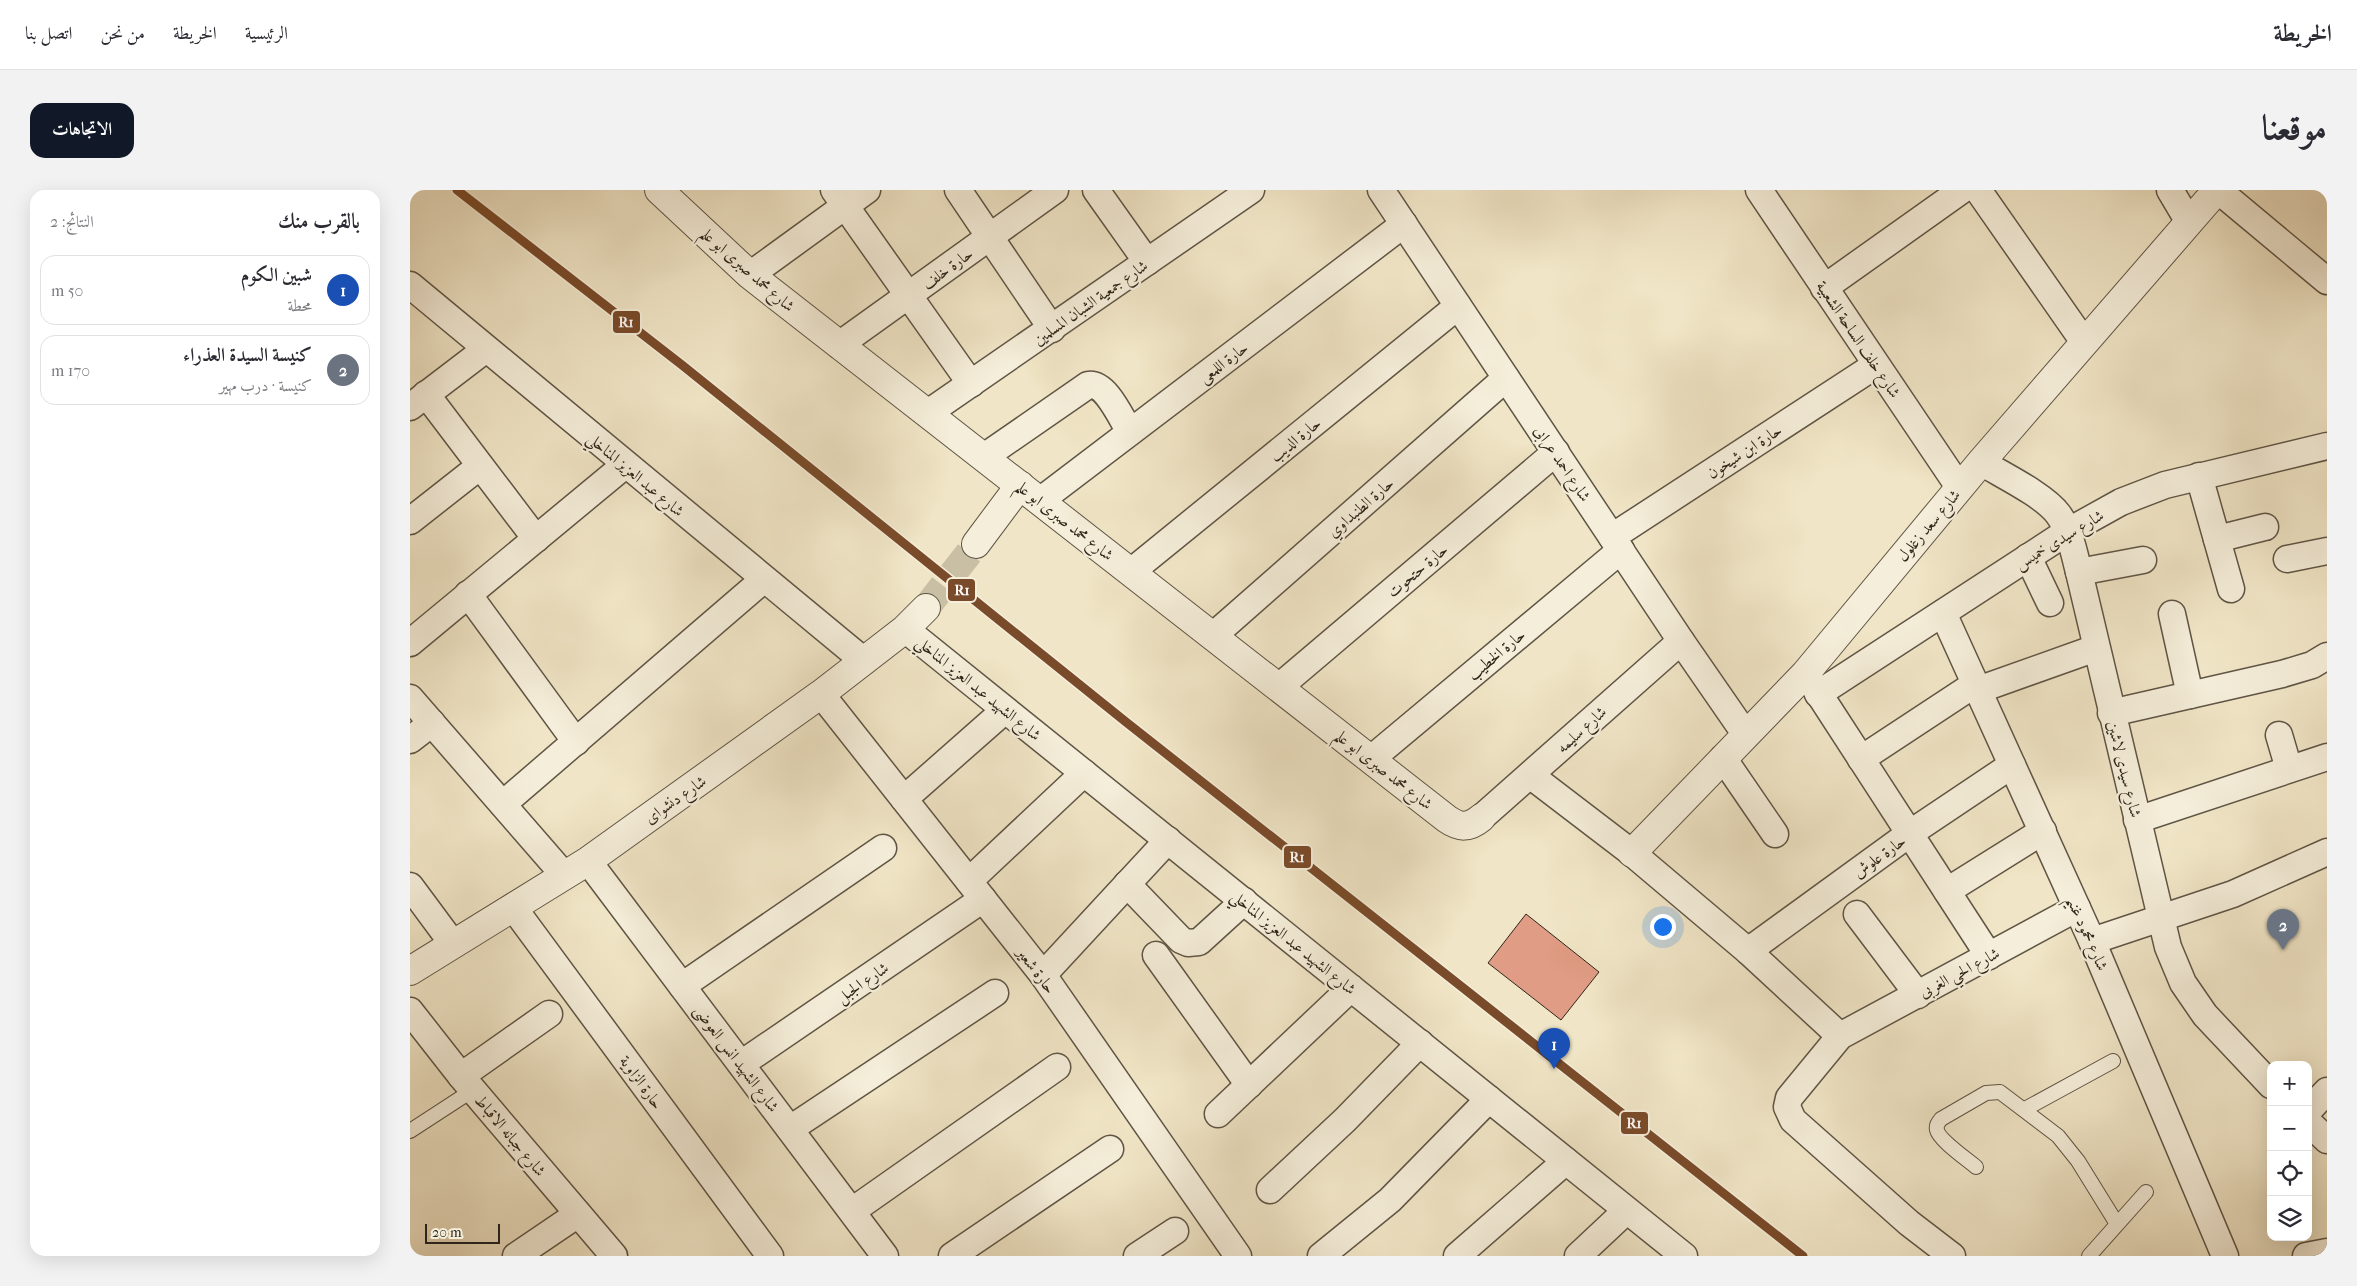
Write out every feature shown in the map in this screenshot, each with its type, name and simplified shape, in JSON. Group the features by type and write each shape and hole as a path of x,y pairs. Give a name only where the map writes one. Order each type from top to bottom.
{"street":[{"name":"شارع محمد صبرى ابو علم","path":"659,190 750,275 1456,825 1464,827 1473,825 1481,818"},
{"path":"750,275 839,198 867,190"},
{"path":"958,190 1052,329"},
{"name":"حارة خلف","path":"839,345 1055,190"},
{"path":"1096,190 1147,262"},
{"name":"شارع احمد عرابى","path":"1381,190 1746,734"},
{"name":"شارع خلف الساحة الشعبية","path":"1759,190 1959,488"},
{"path":"1824,288 1962,190"},
{"path":"1978,190 2084,342"},
{"path":"2170,190 2189,222"},
{"path":"2218,190 2327,281"},
{"name":"شارع سعد زغلول","path":"1632,853 1746,734 1812,684 1959,488 2218,190"},
{"name":"شارع جمعية الشبان المسلمين","path":"928,413 1147,262 1236,194"},
{"path":"839,198 972,384"},
{"name":"حارة اللمعى","path":"1031,493 1130,432 1404,224"},
{"name":"شارع عبد العزيز المناخلي","path":"410,285 763,580 864,661"},
{"name":"حارة الديب","path":"1132,572 1458,306"},
{"path":"486,349 418,400 480,466 536,539"},
{"name":"حارة ابن شيخون","path":"1617,544 1876,365"},
{"name":"حارة الطنبداوي","path":"1214,636 1506,378"},
{"path":"984,457 1088,384 1096,385 1104,390 1130,432"},
{"name":"شارع سيدى خميس","path":"1812,684 1943,613 2067,532 2121,502 2165,485 2327,446"},
{"name":"حارة حتحوت","path":"1279,687 1556,452"},
{"name":"شارع سيدى لاشين","path":"1981,462 2046,502 2058,514 2067,532 2079,572 2168,947 2183,983 2211,1021 2267,1081"},
{"path":"410,643 625,464"},
{"path":"410,520 480,466"},
{"path":"2199,476 2230,589"},
{"path":"976,544 1031,493"},
{"path":"2217,539 2264,527"},
{"name":"حارة الخطيب","path":"1371,759 1617,544"},
{"path":"2287,559 2327,551"},
{"path":"2028,558 2050,602"},
{"path":"2079,572 2143,560"},
{"path":"502,804 763,580"},
{"path":"468,594 576,742"},
{"name":"شارع دنشواى","path":"410,971 588,861 822,694 905,629 926,608"},
{"name":"شارع محمود غنيم","path":"1943,613 2092,941 2225,1256"},
{"path":"2172,614 2190,695"},
{"name":"شارع الشهيد عبد العزيز المناخلي","path":"905,629 1684,1256"},
{"name":"شارع سليمه","path":"1481,818 1682,641"},
{"path":"1861,759 1977,687 2096,648"},
{"path":"2111,713 2297,670 2327,656"},
{"path":"1812,684 1988,956"},
{"name":"حارة شعير","path":"822,694 1042,975 1238,1256"},
{"path":"410,698 564,875"},
{"path":"904,799 1005,710"},
{"path":"410,740 432,723"},
{"path":"2279,735 2289,770"},
{"path":"2137,820 2327,757"},
{"path":"1723,758 1775,834"},
{"name":"حارة علوش","path":"1748,951 1909,834 2012,764"},
{"name":"شارع الجبل","path":"741,1064 976,890 1084,773"},
{"path":"1530,775 1632,853 1748,951 1840,1036 1789,1098 1788,1113 1793,1120 1909,1223 1952,1256"},
{"path":"1947,891 2042,831"},
{"path":"1042,975 1168,840"},
{"path":"682,986 883,848"},
{"path":"2092,941 2233,894 2327,852"},
{"name":"شارع الشهيد انس العوضى","path":"588,861 885,1256"},
{"path":"1127,884 1181,940 1188,943 1199,942 1244,901"},
{"path":"410,886 454,944"},
{"name":"حارة الزاوية","path":"513,907 770,1256"},
{"name":"شارع الحي الغربى","path":"1840,1036 2077,908"},
{"path":"1857,914 1918,995"},
{"path":"1156,955 1249,1085"},
{"path":"1218,1114 1351,988"},
{"path":"790,1129 995,993"},
{"name":"شارع جبانه الاقباط","path":"410,1011 467,1083 614,1256"},
{"path":"467,1083 549,1014"},
{"path":"1270,1190 1345,1120 1420,1043"},
{"path":"852,1211 1057,1067"},
{"path":"2312,1107 2327,1091"},
{"path":"1321,1256 1390,1200 1489,1099"},
{"path":"2312,1126 2327,1140"},
{"path":"952,1256 1110,1148"},
{"path":"1458,1256 1566,1161"},
{"path":"1578,1256 1626,1211"},
{"path":"516,1256 578,1214"},
{"path":"1137,1256 1175,1231"},
{"path":"2306,1256 2327,1252"}],"lane":[{"path":"2025,1109 2114,1061"},
{"path":"410,1130 467,1083"},
{"path":"1976,1167 1937,1133 1937,1125 1941,1119 1992,1091 2006,1095 2047,1126 2069,1148 2117,1224"},
{"path":"2089,1256 2146,1192"}],"building":[{"path":"1526,914 1599,972 1561,1020 1488,963"}],"tunnel":[{"path":"926,608 976,544"}],"transit line":[{"name":"R1","path":"457,190 682,365 1126,722 1803,1256"}],"place":[{"name":"كنيسة السيدة العذراء","path":"2283,950"},
{"name":"شبين الكوم","path":"1554,1069"}]}
